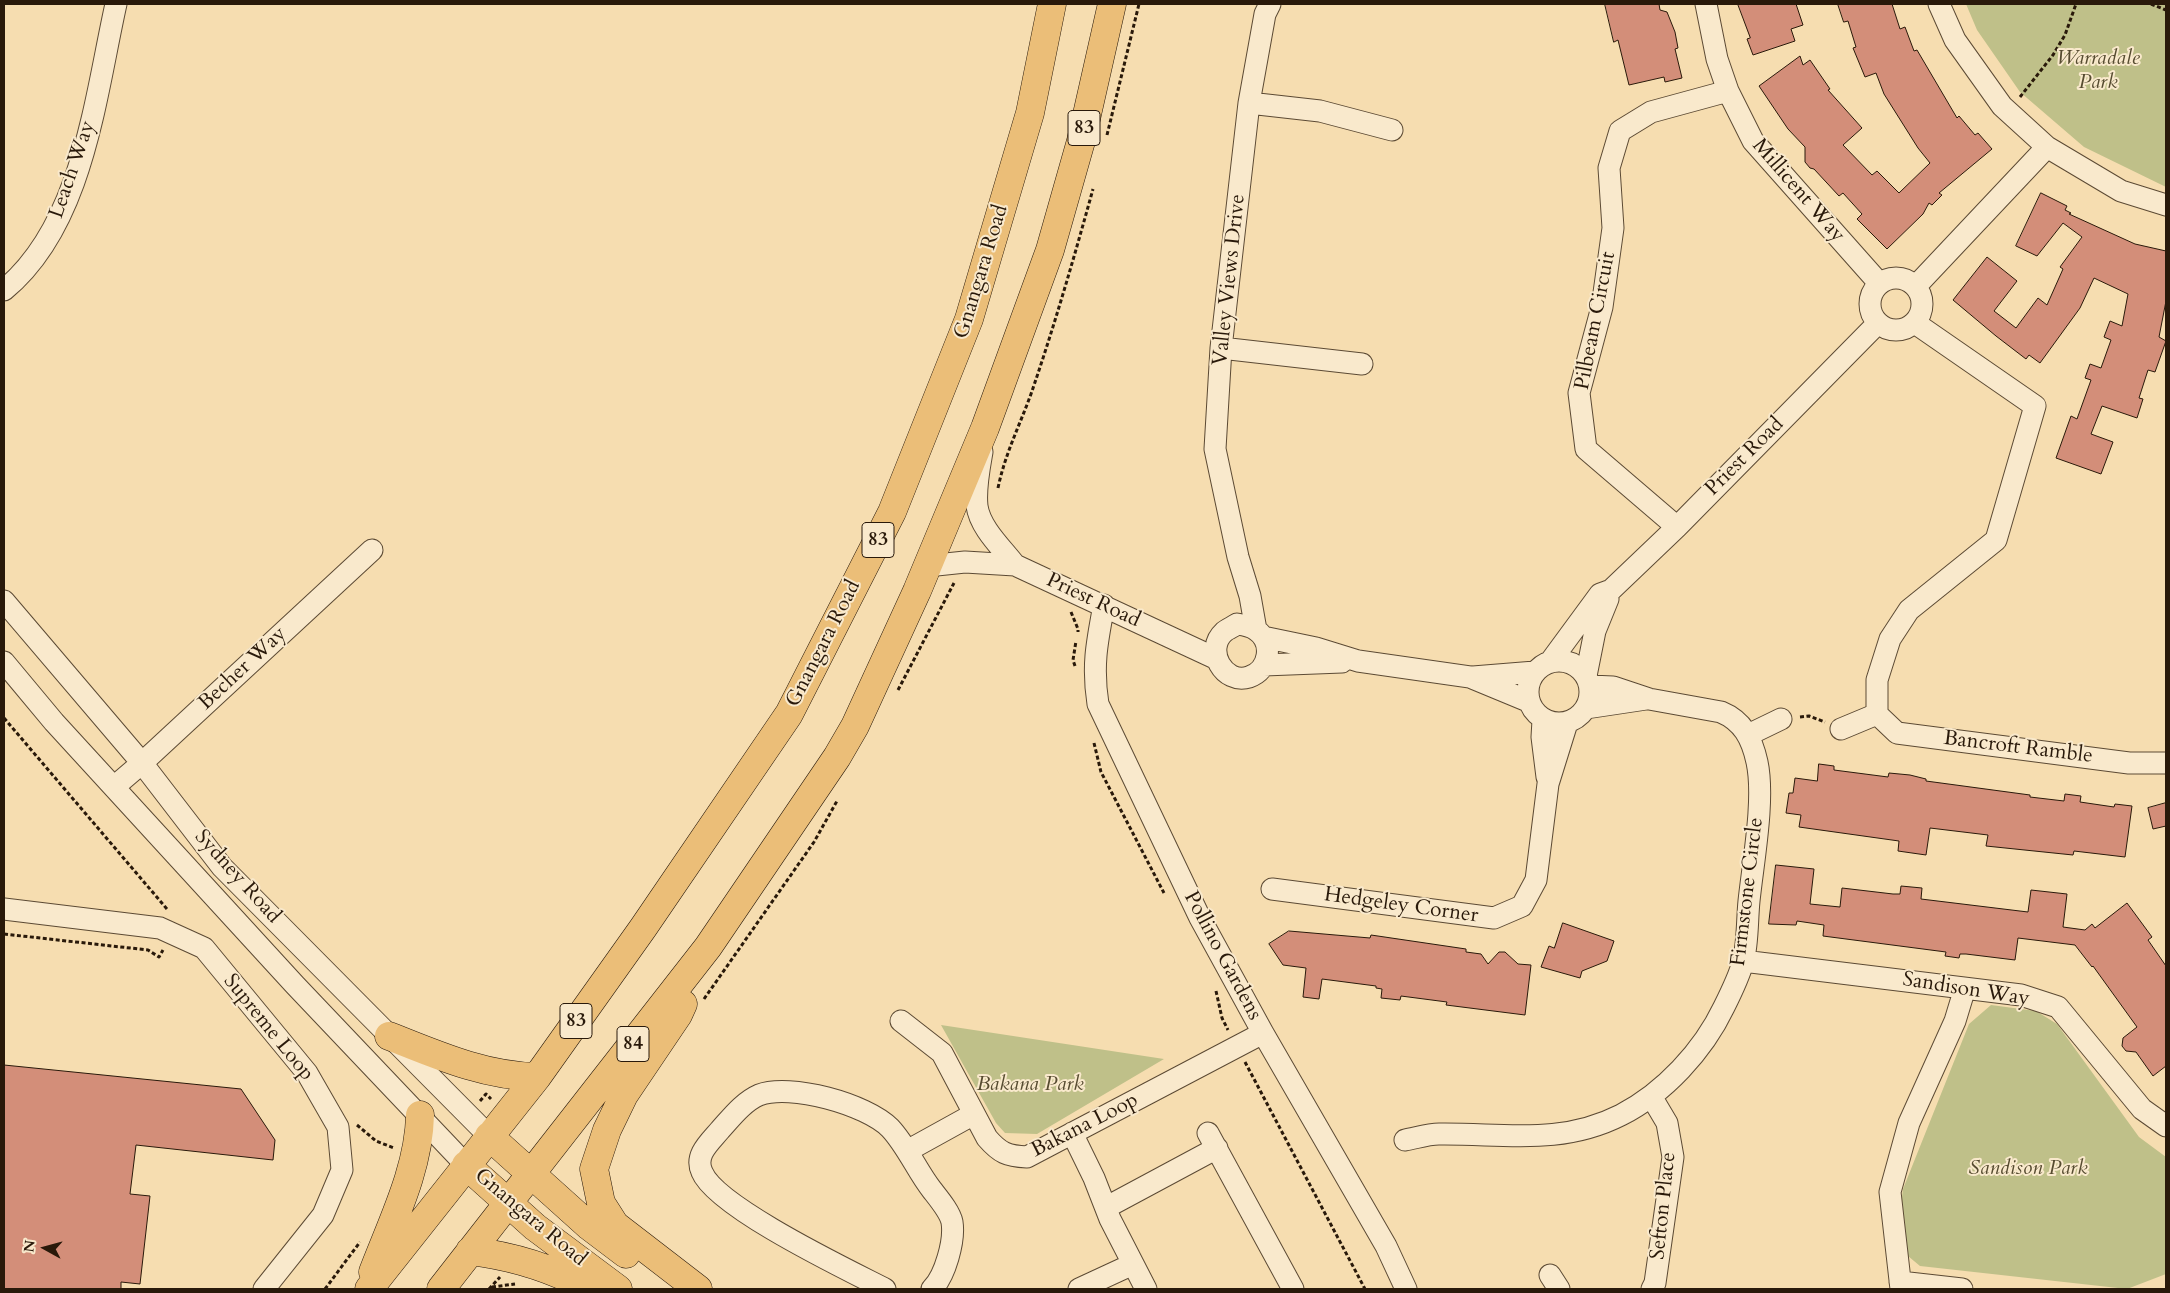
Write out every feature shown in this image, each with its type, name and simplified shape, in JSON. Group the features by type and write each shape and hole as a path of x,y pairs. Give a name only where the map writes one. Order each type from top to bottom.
{"main road":[{"name":"Gnangara Road","path":"684,1289 636,1261 612,1244 589,1226 488,1136 537,1077 643,928 789,714 892,512 969,319 1030,114 1052,4"},
{"name":"Gnangara Road","path":"530,1174 708,948 837,757 855,726 927,566 985,428 1050,250 1081,142 1112,4"},
{"name":"83","path":"698,1289 615,1225 601,1203 594,1169 607,1130 624,1095 678,1015 708,948"},
{"path":"389,1036 489,1072 511,1076 537,1077"},
{"path":"367,1289 415,1157 420,1135 420,1115"},
{"name":"83","path":"466,1165 488,1136"},
{"name":"Gnangara Road","path":"466,1165 535,1226 618,1289"},
{"path":"367,1289 453,1184 466,1165"},
{"name":"84","path":"441,1289 530,1174"},
{"path":"470,1251 501,1254 528,1262 565,1276 590,1289"}],"street":[{"name":"Leach Way","path":"4,290 13,282 47,240 68,197 87,144 116,4"},
{"name":"Valley Views Drive","path":"1245,631 1238,557 1215,449 1221,348 1249,103 1265,14 1270,4"},
{"name":"Millicent Way","path":"1706,4 1716,59 1728,91 1752,141 1879,284"},
{"path":"1939,4 1955,40 2002,106 2047,147 2121,192 2166,204"},
{"name":"Pilbeam Circuit","path":"1677,526 1586,449 1579,393 1602,307 1613,228 1609,168 1620,130 1651,112 1728,91"},
{"path":"1249,103 1320,111 1392,130"},
{"path":"1916,286 2047,147"},
{"path":"1898,277 1908,280 1916,286 1921,295 1923,305 1921,315 1915,323 1906,329 1896,330 1886,329 1878,323 1873,316 1870,298 1873,290 1879,284 1888,278 1898,277"},
{"name":"Priest Road","path":"1543,667 1600,594 1611,590 1677,526 1878,323"},
{"path":"1841,729 1877,714 1877,680 1890,639 1909,610 1996,540 2035,406 1915,323"},
{"path":"1221,348 1362,364"},
{"name":"Priest Road","path":"985,428 978,476 977,508 986,528 1015,565"},
{"name":"Becher Way","path":"114,787 372,550"},
{"name":"Priest Road","path":"927,566 964,562 1015,565 1217,659"},
{"name":"Priest Road","path":"1588,681 1595,631 1611,590"},
{"name":"Sydney Road","path":"4,601 142,763 222,867 488,1136"},
{"name":"Pollino Gardens","path":"1104,605 1095,654 1095,683 1098,704 1200,918 1263,1034 1386,1246 1406,1289"},
{"path":"1170,637 1245,631 1316,648 1358,661 1470,677 1528,701"},
{"path":"1245,631 1267,646 1268,656 1258,673 1238,678 1229,675 1221,668 1217,659 1216,649 1245,631"},
{"path":"1264,665 1358,661"},
{"name":"Sydney Road","path":"4,662 54,722 295,985 466,1165"},
{"path":"1470,677 1569,662 1578,667 1588,681 1590,697 1586,708 1578,718 1567,723 1554,724 1543,720 1534,712 1528,701 1527,689 1530,680 1543,667"},
{"name":"Firmstone Circle","path":"1405,1140 1437,1134 1530,1137 1587,1129 1621,1115 1650,1096 1682,1068 1704,1040 1724,1008 1743,961 1760,793 1757,762 1748,735 1742,725 1721,712 1649,699 1588,681"},
{"name":"Firmstone Circle","path":"1586,708 1649,699"},
{"name":"Bancroft Ramble","path":"1877,714 1897,733 2129,763 2166,763"},
{"path":"1748,735 1781,719"},
{"name":"Hedgeley Corner","path":"1543,720 1542,737 1548,784"},
{"name":"Hedgeley Corner","path":"1272,889 1494,918 1522,906 1536,880 1548,784 1567,723"},
{"name":"Supreme Loop","path":"4,909 160,928 204,948 307,1073 338,1127 342,1170 323,1214 264,1289"},
{"name":"Sandison Way","path":"1743,961 2021,995 2058,1007 2142,1109 2166,1126"},
{"path":"1962,1289 1900,1286 1890,1192 1909,1124 1955,1021 1965,988"},
{"name":"Bakana Loop","path":"901,1021 942,1053 974,1114 996,1149 1010,1156 1027,1157 1263,1034"},
{"path":"885,1289 756,1219 715,1190 701,1172 702,1151 740,1108 756,1096 771,1091 827,1096 863,1110 889,1127 907,1150 922,1177 952,1220 953,1240 945,1263 932,1289"},
{"name":"Sefton Place","path":"1650,1096 1667,1123 1673,1157 1655,1283 1652,1289"},
{"path":"907,1150 974,1114"},
{"path":"1072,1134 1110,1219 1146,1289"},
{"path":"1106,1207 1213,1141 1293,1289"},
{"path":"1079,1289 1133,1264"}],"path":[{"path":"2008,112 2053,55 2065,35 2076,4"},
{"path":"2151,4 2166,10"},
{"path":"894,698 956,580"},
{"path":"1069,609 1078,629 1073,660 1075,670"},
{"path":"1781,719 1810,716 1841,729"},
{"path":"1092,735 1101,772 1166,895"},
{"path":"703,1002 814,842 837,799"},
{"path":"1212,982 1222,1018 1364,1289"},
{"path":"351,1120 376,1140 415,1157"}],"green space":[{"name":"Warradale Park","path":"1966,4 2166,4 2166,187 2084,147 2020,92 1977,30"},
{"name":"Sandison Park","path":"1991,1005 2036,1011 2057,1024 2139,1137 2166,1157 2166,1274 2127,1289 1920,1266 1908,1256 1899,1220 1903,1189 1969,1024"},
{"name":"Bakana Park","path":"941,1025 1164,1059 1037,1134 1005,1133 996,1123"}],"building":[{"path":"1605,4 1659,4 1660,10 1667,12 1675,32 1678,48 1675,49 1682,78 1665,82 1664,77 1629,85 1618,40 1614,42"},
{"path":"1738,4 1796,4 1803,25 1791,29 1795,41 1753,55 1747,39 1750,38"},
{"path":"1838,4 1892,4 1900,29 1905,27 1914,51 1917,50 1957,118 1959,116 1975,135 1978,133 1992,149 1939,193 1942,195 1932,205 1929,203 1923,214 1887,249 1857,219 1862,214 1843,193 1839,196 1805,162 1805,147 1788,129 1759,86 1800,56 1803,65 1810,60 1830,89 1828,90 1862,128 1843,145 1872,175 1877,171 1899,193 1930,163 1918,148 1884,94 1876,73 1865,77 1853,48 1856,47 1848,21 1844,22"},
{"path":"2041,193 2067,206 2065,210 2071,213 2069,214 2135,244 2166,251 2166,301 2159,337 2166,341 2155,372 2148,370 2139,398 2143,399 2137,418 2102,406 2091,434 2113,442 2101,474 2056,458 2071,416 2077,419 2091,380 2085,378 2090,364 2101,368 2111,340 2104,337 2110,321 2122,326 2128,294 2094,278 2080,308 2040,363 2029,355 2026,359 1953,300 1987,257 2017,281 1994,311 2016,328 2038,298 2047,305 2063,269 2060,267 2082,237 2063,223 2037,256 2016,246"},
{"path":"1819,764 1834,766 1834,770 1888,777 1889,773 1910,775 1926,779 1926,781 2030,795 2030,797 2064,801 2065,794 2081,796 2080,802 2114,807 2115,804 2132,806 2125,857 2074,851 2073,855 1986,846 1988,835 1930,828 1926,855 1898,851 1899,841 1799,827 1801,815 1786,813 1789,793 1793,793 1795,778 1817,781"},
{"path":"2166,803 2166,826 2153,829 2148,808"},
{"path":"1776,865 1814,869 1810,904 1840,907 1842,888 1900,894 1901,886 1922,888 1921,899 2028,912 2031,890 2067,894 2063,927 2085,930 2092,924 2095,928 2127,903 2152,937 2148,940 2166,966 2166,1066 2153,1076 2136,1052 2126,1051 2122,1046 2123,1038 2137,1027 2093,966 2075,945 2018,938 2015,960 1966,954 1960,954 1959,958 1945,956 1946,952 1823,936 1824,925 1797,921 1796,925 1769,924"},
{"path":"1563,923 1614,941 1607,961 1582,971 1580,978 1541,967 1549,946 1554,948"},
{"path":"1289,931 1370,938 1371,935 1466,949 1466,952 1481,954 1488,964 1499,952 1505,952 1518,964 1531,965 1525,1015 1446,1005 1447,1002 1401,996 1400,1000 1381,998 1382,989 1376,988 1376,986 1322,979 1319,999 1303,997 1306,968 1283,965 1269,944"},
{"path":"4,1065 241,1089 275,1140 273,1160 136,1145 130,1194 150,1196 140,1284 121,1282 121,1289 4,1289"}]}
